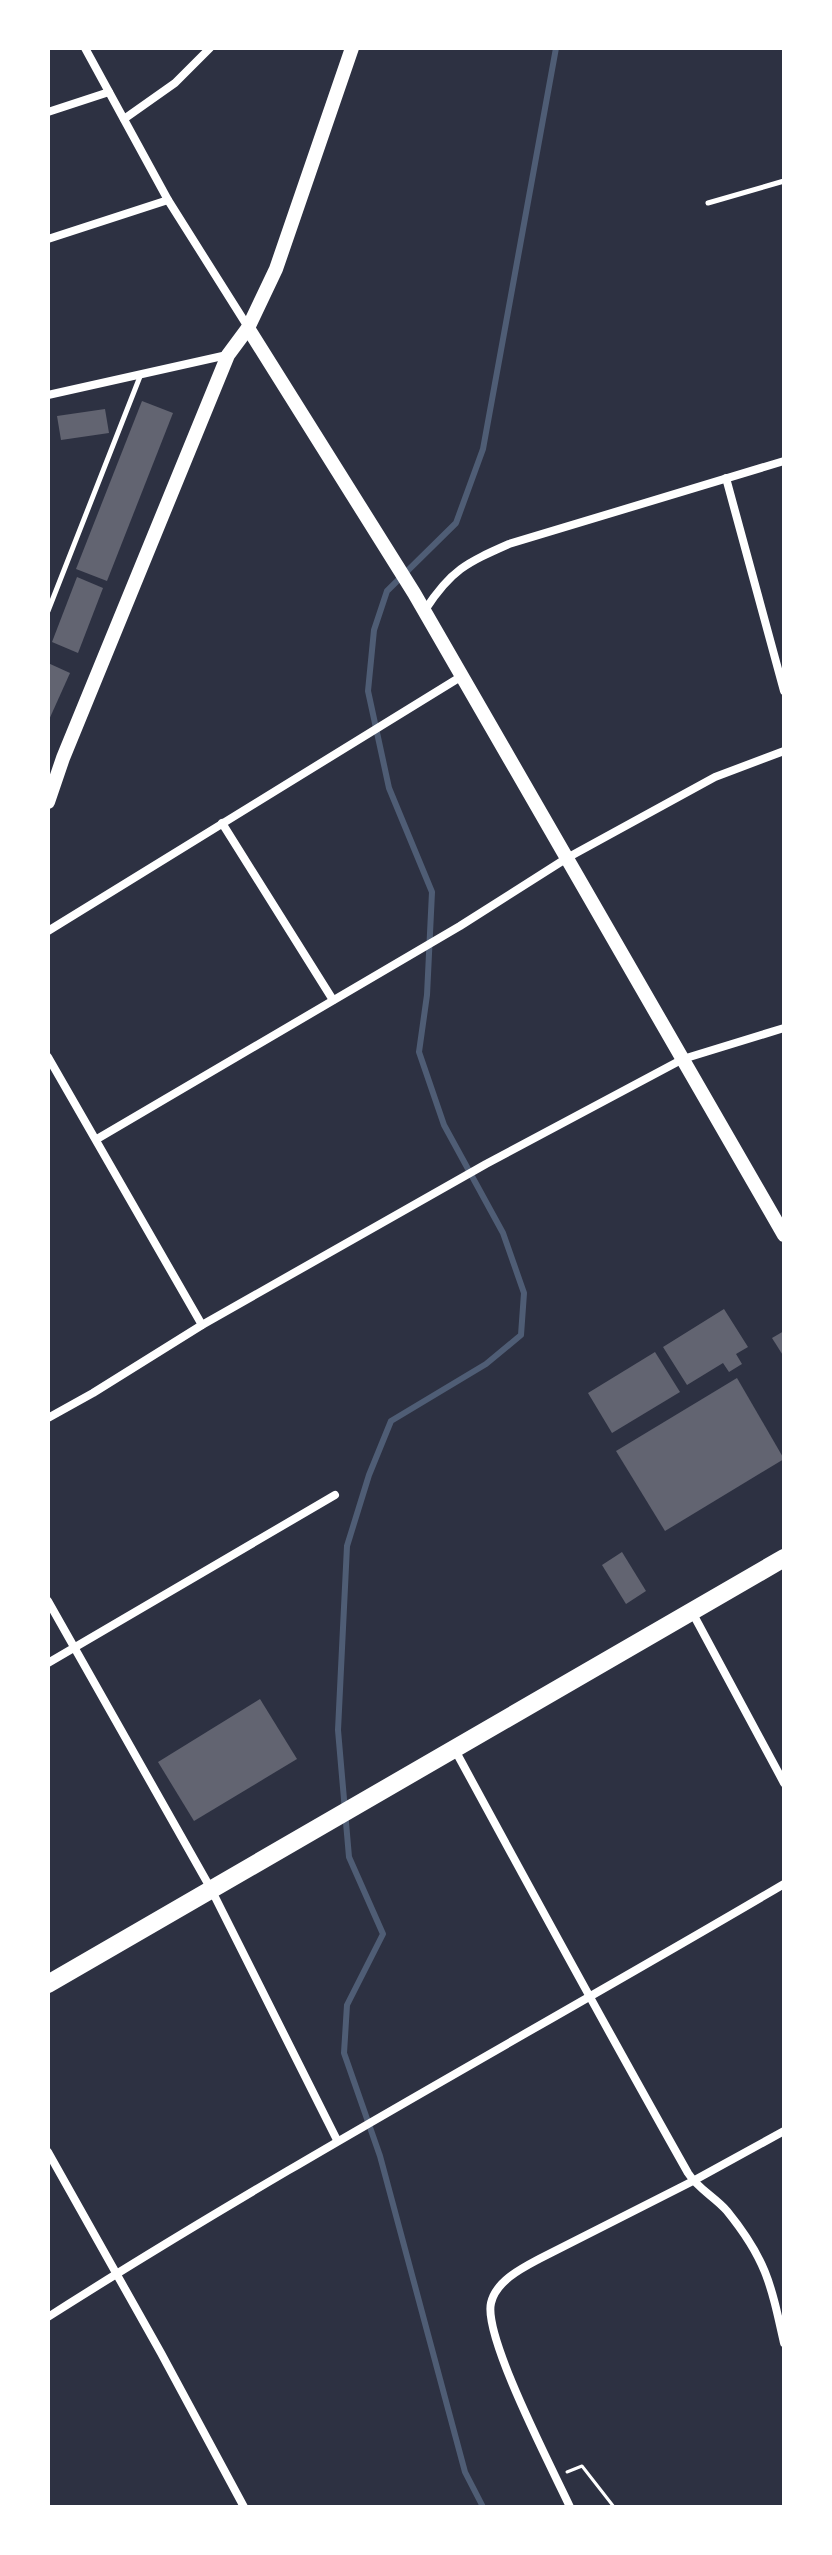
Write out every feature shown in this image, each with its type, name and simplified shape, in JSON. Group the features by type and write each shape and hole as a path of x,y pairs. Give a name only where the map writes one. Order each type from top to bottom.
{"highway":[{"path":"48,1984 784,1558"}],"street":[{"path":"85,48 168,200 425,610 784,1235"},
{"path":"124,119 167,90 210,48"},
{"path":"48,802 63,758 228,355 248,328 276,269 352,48"},
{"path":"48,112 109,92"},
{"path":"48,239 168,200"},
{"path":"48,395 228,355"},
{"path":"425,610 453,572 496,549 784,461"},
{"path":"726,478 784,691"},
{"path":"48,931 462,676"},
{"path":"97,1139 460,926 567,858 715,777 784,751"},
{"path":"222,823 333,1000"},
{"path":"48,1418 202,1325 486,1164 683,1059 784,1028"},
{"path":"48,1057 202,1325"},
{"path":"48,1663 335,1495"},
{"path":"48,1601 211,1889 337,2140"},
{"path":"691,1611 784,1783"},
{"path":"455,1750 693,2181 721,2204 761,2258 770,2281 784,2343"},
{"path":"48,2317 337,2140 590,1998 784,1884"},
{"path":"570,2507 506,2369 491,2320 491,2302 499,2287 515,2272 784,2131"},
{"path":"48,2152 244,2507"}],"lane":[{"path":"708,203 784,181"},
{"path":"48,611 141,374"}],"path":[{"path":"556,2477 582,2466 614,2507"}],"building":[{"path":"142,401 173,413 107,581 76,569"},
{"path":"105,409 109,433 61,440 57,416"},
{"path":"77,577 103,588 78,653 52,642"},
{"path":"48,663 70,673 48,722"},
{"path":"724,1309 748,1347 736,1354 742,1364 729,1372 723,1363 687,1385 663,1347"},
{"path":"784,1331 784,1357 772,1338"},
{"path":"655,1352 680,1392 612,1433 588,1393"},
{"path":"737,1378 784,1459 665,1531 616,1451"},
{"path":"622,1552 646,1591 626,1604 602,1565"},
{"path":"260,1699 297,1759 194,1821 158,1762"}],"waterway":[{"path":"483,2507 465,2472 380,2156 344,2053 347,2005 383,1934 349,1857 338,1730 347,1546 369,1475 391,1421 486,1364 521,1335 524,1293 503,1233 444,1125 419,1052 427,995 432,892 389,788 368,691 374,630 387,591 456,523 483,449 556,48"}]}
